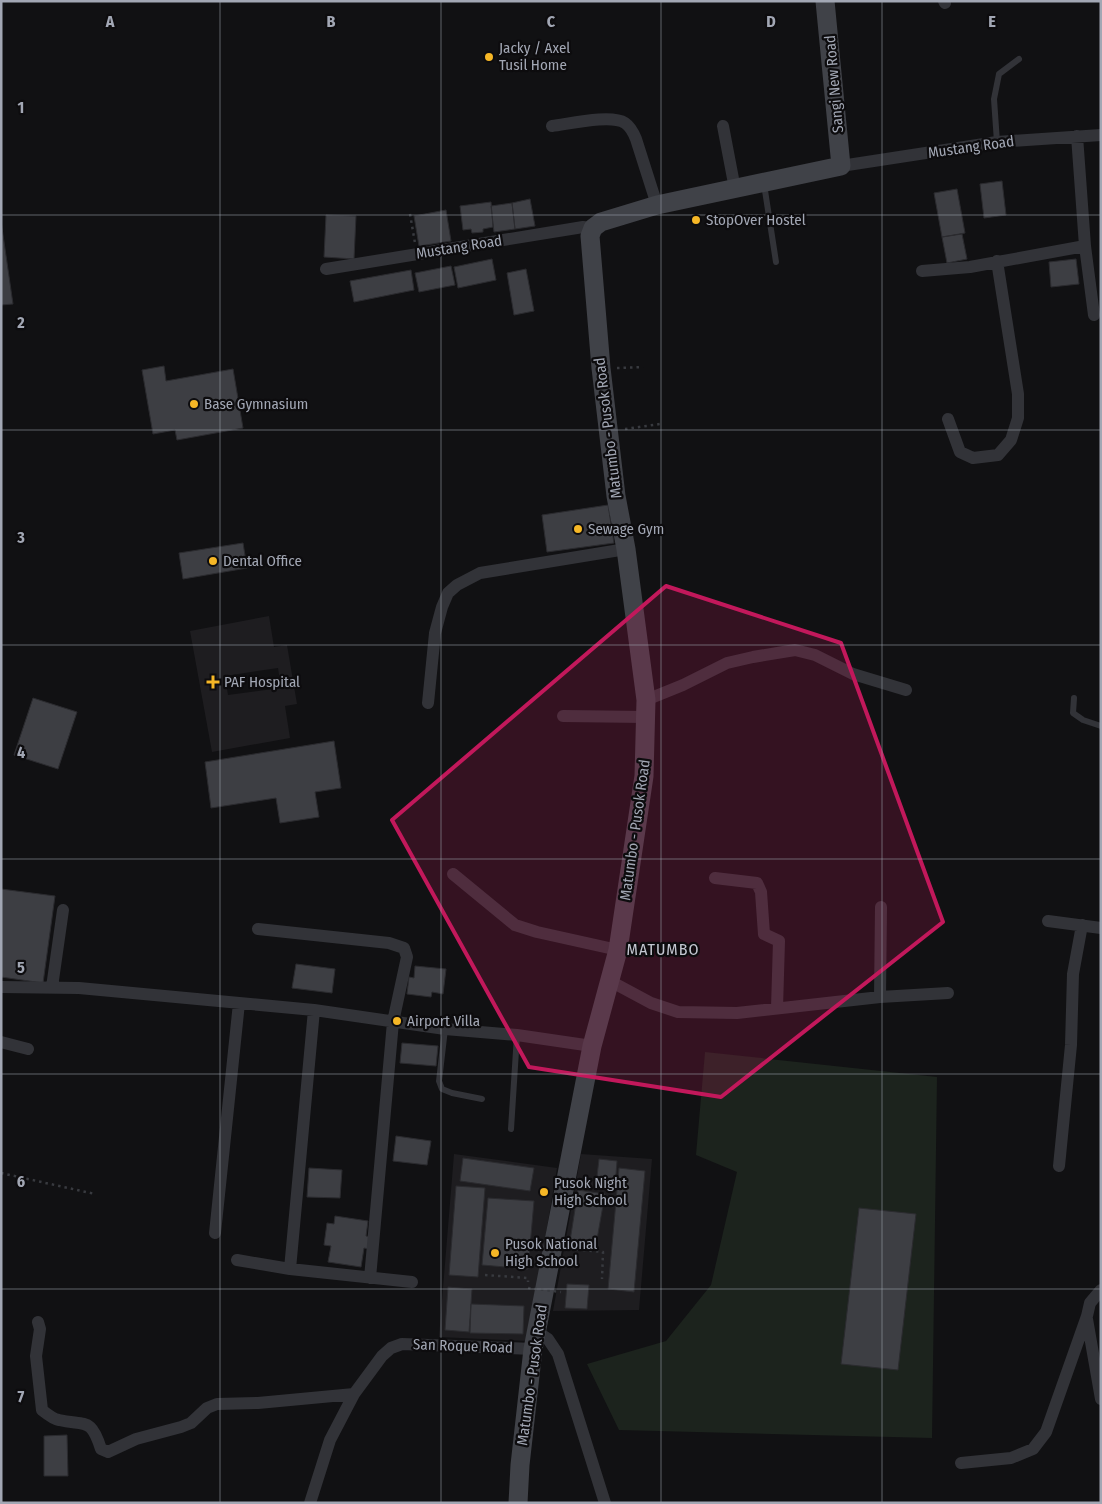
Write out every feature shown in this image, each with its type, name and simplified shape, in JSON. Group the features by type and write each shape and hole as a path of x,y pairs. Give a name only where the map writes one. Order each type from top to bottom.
{"street":[{"name":"Sangi New Road","path":"826,1 841,166"},
{"path":"552,126 609,119 625,123 636,139 657,205"},
{"path":"724,126 735,189"},
{"name":"Mustang Road","path":"841,166 997,142 1101,135"},
{"path":"1077,136 1085,246 1094,315"},
{"path":"593,228 601,222 657,205 841,166"},
{"name":"Mustang Road","path":"326,269 583,227 593,228"},
{"name":"Matumbo - Pusok Road","path":"518,1503 520,1465 534,1340 592,1046 618,950 644,776 646,708 600,368 590,236 593,228"},
{"path":"922,271 970,267 1085,246"},
{"path":"948,419 960,452 973,458 998,455 1011,440 1018,418 1018,394 998,261"},
{"path":"428,703 435,633 448,593 457,585 480,573 626,549"},
{"path":"563,716 646,708 727,663 795,650 815,655 853,674 906,690"},
{"path":"453,874 515,924 537,932 618,950"},
{"path":"715,878 757,883 761,892 764,934 778,941 777,1008"},
{"path":"880,997 881,907"},
{"path":"52,987 63,910"},
{"path":"1048,921 1101,928"},
{"path":"1059,1166 1071,1045 1073,974 1082,925"},
{"path":"258,929 389,943 404,948 407,957 392,1022 370,1278"},
{"path":"610,981 651,1003 678,1012 737,1013 880,997 948,992"},
{"path":"1,987 79,988 314,1010 445,1029 517,1035 592,1046"},
{"path":"215,1233 239,1003"},
{"path":"290,1269 314,1010"},
{"path":"1,1042 28,1049"},
{"path":"237,1260 290,1269 412,1282"},
{"path":"961,1463 1011,1458 1033,1449 1046,1432 1090,1303 1101,1290"},
{"path":"1087,1316 1101,1400"},
{"path":"38,1322 40,1329 36,1356 42,1410 59,1420 86,1424 96,1433 101,1449 108,1452 136,1439 182,1427 191,1423 207,1408 217,1404 258,1403 354,1394"},
{"path":"534,1340 548,1339 558,1354 605,1503"},
{"name":"San Roque Road","path":"310,1503 330,1440 354,1394 382,1356 391,1348 402,1344 534,1340"}],"lane":[{"path":"997,142 994,100 999,74 1019,59"},
{"path":"764,183 776,262"},
{"path":"1074,698 1073,713 1083,720 1101,726"},
{"path":"445,1029 440,1080 442,1089 482,1099"},
{"path":"511,1129 517,1035"}],"path":[{"path":"410,214 417,254"},
{"path":"600,368 643,367"},
{"path":"609,431 660,424"},
{"path":"1,1173 95,1194"},
{"path":"569,1249 603,1252 602,1280"},
{"path":"485,1275 528,1278"},
{"path":"528,1288 561,1292"}],"highlighted area":[{"path":"666,586 841,643 943,922 721,1097 529,1067 392,820"}],"shaded area":[{"name":"PAF Hospital","path":"269,616 274,647 287,645 297,704 285,706 290,738 212,752 190,631","holes":["278,668 281,688 228,695 225,676"]},
{"path":"705,1052 937,1077 932,1438 619,1430 587,1364 666,1341 711,1285 737,1172 696,1155"},
{"name":"Pusok National High School","path":"454,1154 557,1168 528,1341 439,1337"},
{"name":"Pusok National High School","path":"581,1154 652,1159 639,1310 553,1311"}],"building":[{"path":"1002,181 1006,215 984,218 980,184"},
{"path":"957,189 965,233 942,237 934,193"},
{"path":"530,199 535,226 515,229 512,203"},
{"path":"491,202 493,227 483,229 483,232 472,233 471,229 463,230 460,206"},
{"path":"512,203 515,229 494,232 491,206"},
{"path":"446,210 451,241 419,246 414,216"},
{"path":"326,215 356,216 354,259 324,257"},
{"path":"1,221 13,304 1,305"},
{"path":"962,234 967,259 947,263 942,237"},
{"path":"492,259 496,280 458,288 454,267"},
{"path":"1076,259 1079,284 1051,287 1049,262"},
{"path":"451,266 455,285 419,292 415,273"},
{"path":"526,269 534,311 514,315 507,273"},
{"path":"411,270 414,290 354,302 350,281"},
{"name":"Base Gymnasium","path":"164,366 166,381 233,369 243,428 177,440 175,430 153,434 142,370"},
{"name":"Sewage Gym","path":"608,505 614,543 547,552 542,515"},
{"name":"Dental Office","path":"243,543 247,568 183,579 179,553"},
{"path":"33,698 77,712 58,769 14,755"},
{"path":"334,741 341,788 315,792 319,817 280,823 276,798 211,808 205,762"},
{"path":"1,889 55,896 43,983 1,977"},
{"path":"296,964 335,969 332,993 292,988"},
{"path":"415,966 446,969 443,994 432,992 431,997 407,994 409,977 414,978"},
{"path":"402,1043 438,1046 436,1066 400,1063"},
{"path":"396,1136 431,1141 427,1165 393,1161"},
{"path":"463,1158 534,1168 530,1191 460,1181"},
{"path":"599,1159 617,1161 615,1187 596,1185"},
{"path":"309,1168 342,1170 340,1198 307,1197"},
{"path":"619,1168 645,1171 634,1292 608,1289"},
{"path":"456,1186 485,1188 478,1277 449,1275"},
{"path":"578,1190 605,1194 596,1245 570,1241"},
{"path":"488,1198 534,1201 528,1269 482,1265"},
{"path":"859,1208 916,1214 898,1370 841,1364"},
{"path":"335,1216 368,1221 366,1236 371,1237 369,1249 364,1248 361,1267 328,1262 331,1246 324,1245 327,1223 334,1224"},
{"path":"567,1284 589,1285 587,1309 565,1308"},
{"path":"448,1287 472,1289 469,1332 445,1330"},
{"path":"471,1304 524,1306 523,1334 470,1333"},
{"path":"67,1435 68,1476 44,1476 44,1436"}],"place":[{"name":"Jacky / Axel Tusil Home","path":"489,57"},
{"name":"StopOver Hostel","path":"696,220"},
{"name":"Base Gymnasium","path":"194,404"},
{"name":"Sewage Gym","path":"578,529"},
{"name":"Dental Office","path":"213,561"},
{"name":"PAF Hospital","path":"213,682"},
{"name":"Airport Villa","path":"397,1021"},
{"name":"Pusok Night High School","path":"544,1192"},
{"name":"Pusok National High School","path":"495,1253"}],"district":[{"name":"MATUMBO","path":"663,949"}]}
